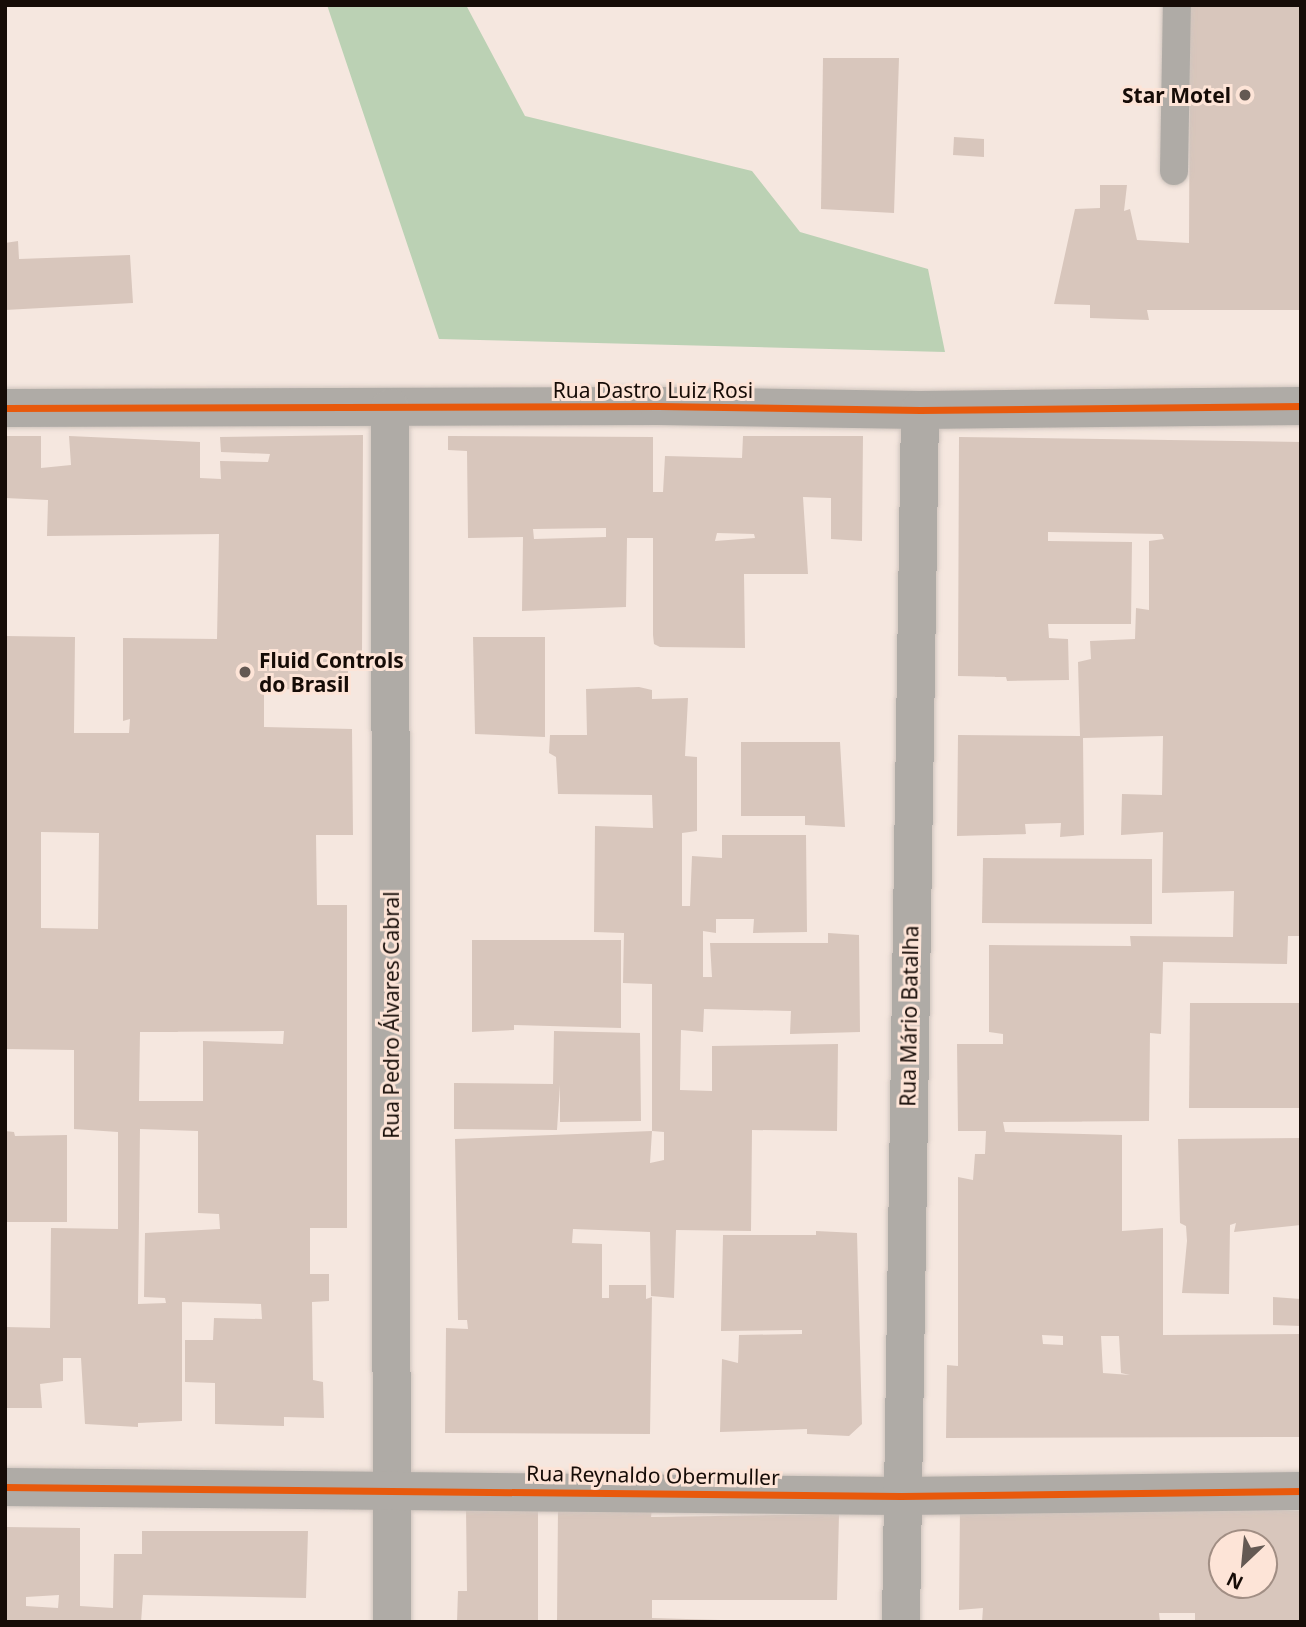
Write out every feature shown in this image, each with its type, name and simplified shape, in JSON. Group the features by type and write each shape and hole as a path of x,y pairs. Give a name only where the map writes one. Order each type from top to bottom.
{"street":[{"name":"Rua Dastro Luiz Rosi","path":"5,408 920,410 1301,406"},
{"name":"Rua Pedro Álvares Cabral","path":"390,408 392,1622"},
{"name":"Rua Mário Batalha","path":"901,1622 920,410"},
{"name":"Rua Reynaldo Obermuller","path":"5,1487 901,1496 1301,1491"}],"lane":[{"path":"1174,171 1177,5"}],"green space":[{"path":"327,5 466,5 525,116 752,171 800,232 928,269 945,352 439,339"}],"building":[{"name":"Star Motel","path":"1190,5 1301,5 1301,310 1147,310 1149,320 1090,318 1090,305 1054,304 1075,209 1100,208 1100,185 1127,185 1124,211 1130,209 1137,240 1189,243"},
{"path":"823,58 899,58 894,213 821,209"},
{"path":"954,137 984,139 984,157 953,155"},
{"path":"18,241 19,259 130,255 133,303 5,310 5,243"},
{"path":"363,435 362,656 348,653 348,690 264,689 264,727 352,729 353,835 316,835 317,905 347,905 347,1228 310,1228 310,1274 329,1274 329,1301 312,1302 313,1380 323,1382 324,1418 284,1417 284,1426 215,1424 215,1383 185,1382 185,1340 213,1340 214,1318 262,1319 261,1304 182,1302 182,1421 138,1423 138,1427 85,1424 81,1358 63,1358 63,1381 40,1384 42,1408 5,1408 5,1327 50,1328 51,1228 118,1229 118,1132 74,1129 74,1050 6,1049 5,636 75,637 74,733 129,733 130,719 123,721 123,638 217,639 219,534 47,536 48,500 5,498 5,436 41,436 41,468 71,465 69,436 200,442 200,478 221,479 220,461 268,462 270,454 221,452 220,437","holes":["41,832 99,833 98,929 41,928","284,1031 283,1044 203,1041 203,1101 139,1101 140,1032","140,1129 198,1131 198,1213 219,1214 220,1229 145,1233 144,1297 165,1298 166,1303 138,1304"]},
{"path":"448,436 653,437 653,492 663,492 665,456 742,458 743,436 863,436 862,541 831,539 831,498 803,497 808,574 744,574 745,648 660,647 654,644 653,635 653,538 627,538 626,607 522,611 523,537 468,538 467,451 448,450","holes":["606,528 606,537 534,539 533,529","717,533 754,534 755,538 715,541"]},
{"path":"959,437 1301,442 1301,936 1288,936 1287,964 1163,962 1161,1034 1150,1033 1149,1121 1003,1122 1005,1132 1122,1135 1122,1231 1163,1228 1163,1335 1301,1334 1301,1437 946,1438 947,1365 958,1366 958,1177 973,1180 975,1154 985,1154 986,1131 958,1131 957,1044 1003,1044 1003,1034 989,1032 989,945 1131,946 1130,936 1233,937 1234,891 1162,893 1163,832 1121,835 1122,794 1162,795 1163,736 1083,738 1084,835 1060,837 1061,823 1025,824 1026,834 957,836 958,735 1080,736 1078,662 1091,659 1090,641 1135,639 1136,608 1149,610 1149,541 1164,539 1162,534 1048,532 1048,541 1132,542 1131,624 1048,624 1049,638 1068,639 1069,680 1007,681 1006,677 958,676","holes":["1042,1335 1063,1336 1063,1345 1043,1344","1101,1336 1119,1336 1121,1373 1130,1375 1103,1373"]},
{"path":"473,637 545,637 545,737 475,734"},
{"path":"639,687 652,690 652,699 688,698 685,756 697,757 697,831 682,833 682,906 690,906 692,856 722,858 722,835 806,835 807,932 753,933 754,919 716,919 716,933 703,931 703,977 712,977 710,943 828,943 828,933 859,935 860,1032 790,1034 791,1011 704,1009 703,1032 681,1030 680,1090 712,1091 712,1046 838,1044 837,1131 752,1130 751,1231 676,1230 674,1298 651,1296 650,1232 573,1229 572,1243 602,1244 602,1298 609,1298 609,1285 646,1285 646,1299 652,1297 650,1434 445,1433 446,1328 468,1329 467,1320 458,1320 455,1139 652,1131 652,984 623,983 624,933 594,932 595,826 653,828 652,795 558,794 556,757 549,753 550,735 587,735 586,689","holes":["652,1131 664,1132 664,1160 650,1163"]},
{"path":"741,742 840,742 845,827 805,825 805,816 741,816"},
{"path":"983,858 1152,859 1152,924 982,923"},
{"path":"472,940 621,940 621,1028 514,1025 514,1030 472,1032"},
{"path":"1190,1003 1301,1003 1301,1108 1189,1108"},
{"path":"554,1031 640,1033 641,1121 560,1122 560,1085 557,1130 454,1129 454,1083 553,1084"},
{"path":"5,1131 14,1132 15,1136 67,1135 67,1222 5,1222"},
{"path":"1301,1138 1301,1225 1234,1232 1236,1223 1230,1225 1229,1294 1182,1293 1187,1241 1186,1226 1180,1223 1178,1139"},
{"path":"816,1231 857,1233 862,1424 849,1436 807,1434 807,1429 720,1432 722,1359 738,1363 739,1335 802,1334 802,1330 721,1331 723,1235 816,1235"},
{"path":"1273,1297 1301,1299 1301,1326 1273,1325"},
{"path":"960,1505 1301,1511 1301,1622 1195,1622 1195,1613 1159,1613 1160,1622 982,1622 983,1608 959,1610"},
{"path":"538,1507 538,1622 457,1622 458,1591 467,1591 466,1508"},
{"path":"558,1507 652,1509 651,1517 839,1514 837,1600 652,1600 652,1618 792,1622 557,1622"},
{"path":"5,1527 80,1528 80,1606 113,1608 114,1554 142,1554 142,1531 308,1531 306,1598 143,1595 141,1622 5,1622","holes":["59,1595 58,1608 26,1606 26,1597"]}],"cycle path":[{"path":"5,408 659,406 920,410 1301,406"},
{"path":"5,1487 901,1496 1301,1491"}],"place":[{"name":"Star Motel","path":"1245,95"},
{"name":"Fluid Controls do Brasil","path":"245,672"}]}
